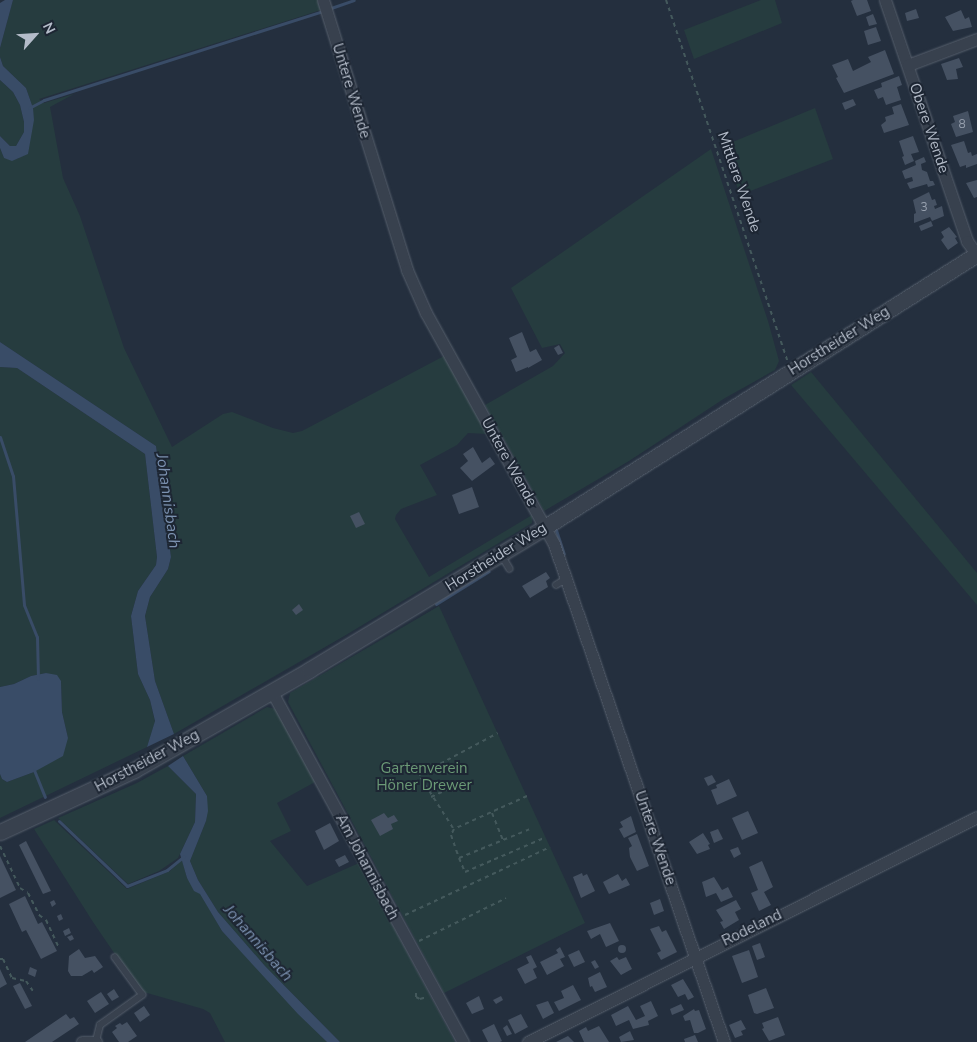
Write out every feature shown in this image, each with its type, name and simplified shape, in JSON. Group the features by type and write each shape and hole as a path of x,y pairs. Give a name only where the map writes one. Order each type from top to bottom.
{"street":[{"name":"Untere Wende","path":"323,0 407,270 426,313 554,544 561,582 724,1042"},
{"name":"Obere Wende","path":"884,0 908,65 967,241 976,254"},
{"path":"908,65 977,39"},
{"name":"Horstheider Weg","path":"0,832 153,760 272,692 545,527 976,254"},
{"name":"Am Johannisbach","path":"272,692 462,1042"},
{"name":"Rodeland","path":"528,1042 977,817"},
{"path":"82,1042 96,1042"}],"lane":[{"path":"501,554 510,569"},
{"path":"96,1042 100,1025 142,996 115,958"}],"path":[{"name":"Mittlere Wende","path":"666,0 785,352 794,370"},
{"path":"454,829 419,776 498,733"},
{"path":"431,796 452,787"},
{"path":"527,796 454,829 451,835 459,858 466,872 544,838"},
{"path":"492,813 502,840"},
{"path":"459,858 530,829"},
{"path":"0,846 20,888 28,893 39,915 46,920 59,948"},
{"path":"396,920 550,847"},
{"path":"410,946 506,898"},
{"path":"0,959 3,959 12,978 26,980 33,991"},
{"path":"416,993 416,997 420,999 427,997"}],"green space":[{"path":"13,0 318,0 321,10 39,99 44,103 74,94 50,107 63,178 80,216 124,348 172,447 223,414 232,412 273,428 293,433 302,431 444,356 487,434 468,433 457,445 420,465 437,495 401,509 395,519 429,577 532,515 532,523 346,635 174,734 155,681 145,616 150,597 168,569 171,557 156,446 0,342 0,148 4,158 18,159 33,108 26,88 3,66 0,57 0,48"},
{"path":"761,0 775,0 782,23 694,59 684,30"},
{"path":"0,80 13,92 20,105 24,132 16,146 10,146 0,136"},
{"path":"815,108 833,159 740,195 723,146"},
{"path":"711,149 768,321 779,361 775,370 725,398 629,461 544,511 485,405 553,366 565,353 560,344 542,348 511,288"},
{"path":"0,367 17,368 145,454 157,557 156,565 138,591 131,616 138,674 150,700 155,722 147,747 0,818 0,774 2,779 7,782 34,772 68,738 62,712 61,681 46,673 0,687"},
{"path":"811,372 977,573 977,605 791,385"},
{"name":"Gartenverein Höner Drewer","path":"439,606 585,923 444,993 288,702 290,693"},
{"path":"267,707 276,709 315,782 277,803 291,831 270,841 307,886 359,863 455,1042 340,1042 265,966 218,912 198,880 190,861 206,821 207,796 183,756"},
{"path":"168,766 196,794 195,822 178,858 159,871 128,884 58,818 137,783"},
{"path":"54,820 127,889 170,871 182,860 187,878 200,893 222,931 327,1042 225,1042 210,1013 203,1009 140,991 93,922 34,829"}],"water":[{"path":"5,0 13,0 0,48 0,3"},
{"path":"0,57 3,66 26,88 33,108 34,120 28,154 12,161 4,158 0,148 0,136 10,146 16,146 24,132 24,122 20,105 13,92 0,80"},
{"path":"0,342 156,446 171,557 168,569 150,597 145,616 155,681 174,734 147,747 155,721 150,700 138,674 131,616 138,591 156,565 157,557 145,454 17,368 0,367"},
{"path":"46,673 57,675 61,681 62,712 68,738 63,756 34,772 7,782 2,779 0,774 0,687"},
{"path":"183,756 207,796 208,811 206,821 190,861 198,880 218,912 265,966 340,1042 327,1042 298,1014 222,931 200,894 194,891 187,878 180,854 195,822 196,794 168,766"}],"building":[{"path":"867,0 871,11 857,16 851,1"},
{"path":"916,9 919,18 907,21 905,13"},
{"path":"961,10 965,19 969,17 972,27 953,31 945,17"},
{"path":"873,14 877,24 869,26 866,17"},
{"path":"876,27 881,41 868,45 864,31"},
{"path":"885,50 894,74 844,93 832,65 848,59 853,71 871,62 868,57"},
{"path":"959,58 963,67 956,69 958,79 947,80 941,64"},
{"path":"899,76 902,85 897,87 901,100 886,105 883,97 878,99 874,90 882,87 881,83"},
{"path":"853,99 856,105 845,110 842,103"},
{"path":"901,104 909,125 884,133 881,125 886,121 885,117 894,114 892,107"},
{"path":"968,111 973,132 956,137 951,124 955,122 953,116"},
{"path":"913,136 919,152 911,154 914,161 905,165 899,141"},
{"path":"964,141 968,153 971,152 972,156 977,154 977,164 966,168 966,165 960,167 951,145"},
{"path":"924,157 926,162 921,164 922,170 927,172 930,181 933,181 935,185 928,187 927,184 910,189 907,183 913,181 912,177 905,179 902,171 916,165 915,161"},
{"path":"977,180 977,197 974,198 966,183"},
{"path":"929,192 932,200 935,199 937,205 934,206 935,209 942,206 944,216 932,221 930,217 914,223 914,214 916,213 913,200"},
{"path":"931,221 933,226 921,231 919,226"},
{"path":"949,227 957,237 955,238 958,243 948,250 941,240 944,237 941,232"},
{"path":"522,332 530,352 536,349 542,360 516,372 511,360 517,357 509,338"},
{"path":"559,345 563,353 558,355 554,348"},
{"path":"473,447 482,463 490,457 495,464 472,481 460,468 468,461 463,454"},
{"path":"472,487 479,507 459,514 452,495"},
{"path":"359,512 365,524 356,528 350,516"},
{"path":"546,572 550,578 546,581 548,587 530,598 522,586"},
{"path":"299,604 303,610 296,615 292,610"},
{"path":"712,775 716,782 708,786 704,778"},
{"path":"729,779 737,796 717,805 711,790 717,788 716,785"},
{"path":"748,811 758,833 742,840 732,818"},
{"path":"384,813 388,818 394,815 398,821 391,824 393,829 380,836 371,820"},
{"path":"631,816 636,832 624,838 619,829 623,827 620,822"},
{"path":"330,823 339,841 324,850 315,831"},
{"path":"718,829 723,839 714,843 710,832"},
{"path":"703,833 710,844 708,845 710,849 697,854 689,842"},
{"path":"637,834 649,866 637,871 630,857 629,848 632,846 628,838"},
{"path":"26,841 51,891 43,894 19,845"},
{"path":"738,847 741,854 734,858 730,850"},
{"path":"345,855 349,862 339,867 335,860"},
{"path":"0,856 16,890 0,898"},
{"path":"762,861 773,887 764,892 771,905 759,911 751,893 758,890 749,867"},
{"path":"582,873 583,876 587,874 595,891 581,898 573,877"},
{"path":"618,874 622,881 626,878 630,885 609,894 603,882"},
{"path":"714,877 722,890 728,887 733,897 721,902 716,893 706,897 702,882"},
{"path":"25,896 38,924 42,922 57,951 41,959 26,930 22,932 9,904"},
{"path":"660,899 664,911 654,915 650,903"},
{"path":"54,900 56,904 52,907 50,902"},
{"path":"736,900 741,909 735,912 739,920 724,929 720,922 723,921 716,910"},
{"path":"61,914 63,919 59,921 57,916"},
{"path":"610,923 619,941 606,947 600,934 591,939 587,931"},
{"path":"659,926 662,932 666,930 677,952 661,960 657,953 661,951 650,929"},
{"path":"69,928 71,933 65,936 63,931"},
{"path":"72,935 74,939 70,941 67,937"},
{"path":"760,943 765,957 757,960 752,946"},
{"path":"622,945 626,949 622,953 618,949"},
{"path":"560,947 565,957 560,959 564,966 547,975 540,962 558,953 556,950"},
{"path":"79,949 85,958 95,956 103,967 94,973 92,970 82,976 71,976 68,971 69,956"},
{"path":"579,950 585,962 574,967 568,955"},
{"path":"749,950 758,977 742,983 732,956"},
{"path":"531,955 537,967 533,969 537,978 525,984 517,969 529,963 526,957"},
{"path":"617,957 619,960 626,957 632,969 621,975 610,961"},
{"path":"595,960 599,967 595,969 591,962"},
{"path":"30,967 37,970 35,977 28,974"},
{"path":"0,969 7,984 0,988"},
{"path":"600,972 607,987 595,992 592,986 590,987 588,978"},
{"path":"683,979 694,997 688,1000 685,994 678,997 671,985"},
{"path":"20,983 32,1006 25,1009 13,986"},
{"path":"573,985 581,1000 559,1011 554,1002 564,998 561,991"},
{"path":"766,988 774,1008 757,1014 754,1013 748,995"},
{"path":"114,989 119,997 112,1001 107,994"},
{"path":"101,992 109,1004 95,1013 87,1001"},
{"path":"479,996 484,1009 472,1014 466,1003"},
{"path":"501,996 503,1000 496,1004 493,1000"},
{"path":"548,1001 554,1013 543,1019 536,1005"},
{"path":"651,1001 658,1016 648,1021 649,1025 633,1029 629,1020 616,1026 611,1015 628,1006 636,1020 645,1016 640,1006"},
{"path":"681,1004 684,1010 672,1015 670,1009"},
{"path":"144,1006 150,1015 140,1022 134,1013"},
{"path":"694,1009 695,1011 699,1010 706,1029 698,1033 694,1033 690,1020 685,1021 683,1016"},
{"path":"66,1014 70,1019 74,1017 79,1024 52,1042 25,1042"},
{"path":"521,1014 528,1027 515,1034 508,1020"},
{"path":"778,1017 785,1035 769,1041 762,1029 764,1028 762,1023"},
{"path":"741,1020 746,1029 741,1031 743,1035 735,1038 729,1025"},
{"path":"127,1022 137,1036 128,1042 119,1042 112,1032 117,1028 115,1026"},
{"path":"494,1024 502,1041 488,1042 482,1030"},
{"path":"507,1025 512,1034 507,1036 503,1028"},
{"path":"599,1026 609,1042 584,1042 579,1031 586,1027 588,1031"},
{"path":"630,1031 634,1040 621,1042 619,1037"},
{"path":"695,1035 698,1042 685,1042 684,1039"},
{"path":"568,1036 574,1042 556,1042"}],"waterway":[{"path":"331,8 354,0"},
{"path":"29,108 44,100 320,12"},
{"path":"0,437 13,476 24,605 37,637 38,679"},
{"path":"556,530 564,554"},
{"path":"436,604 489,571"},
{"path":"34,770 45,797"},
{"path":"59,821 127,886 167,870 184,856"}],"water label":[{"name":"Johannisbach","path":"168,501"},
{"name":"Johannisbach","path":"258,943"}]}
